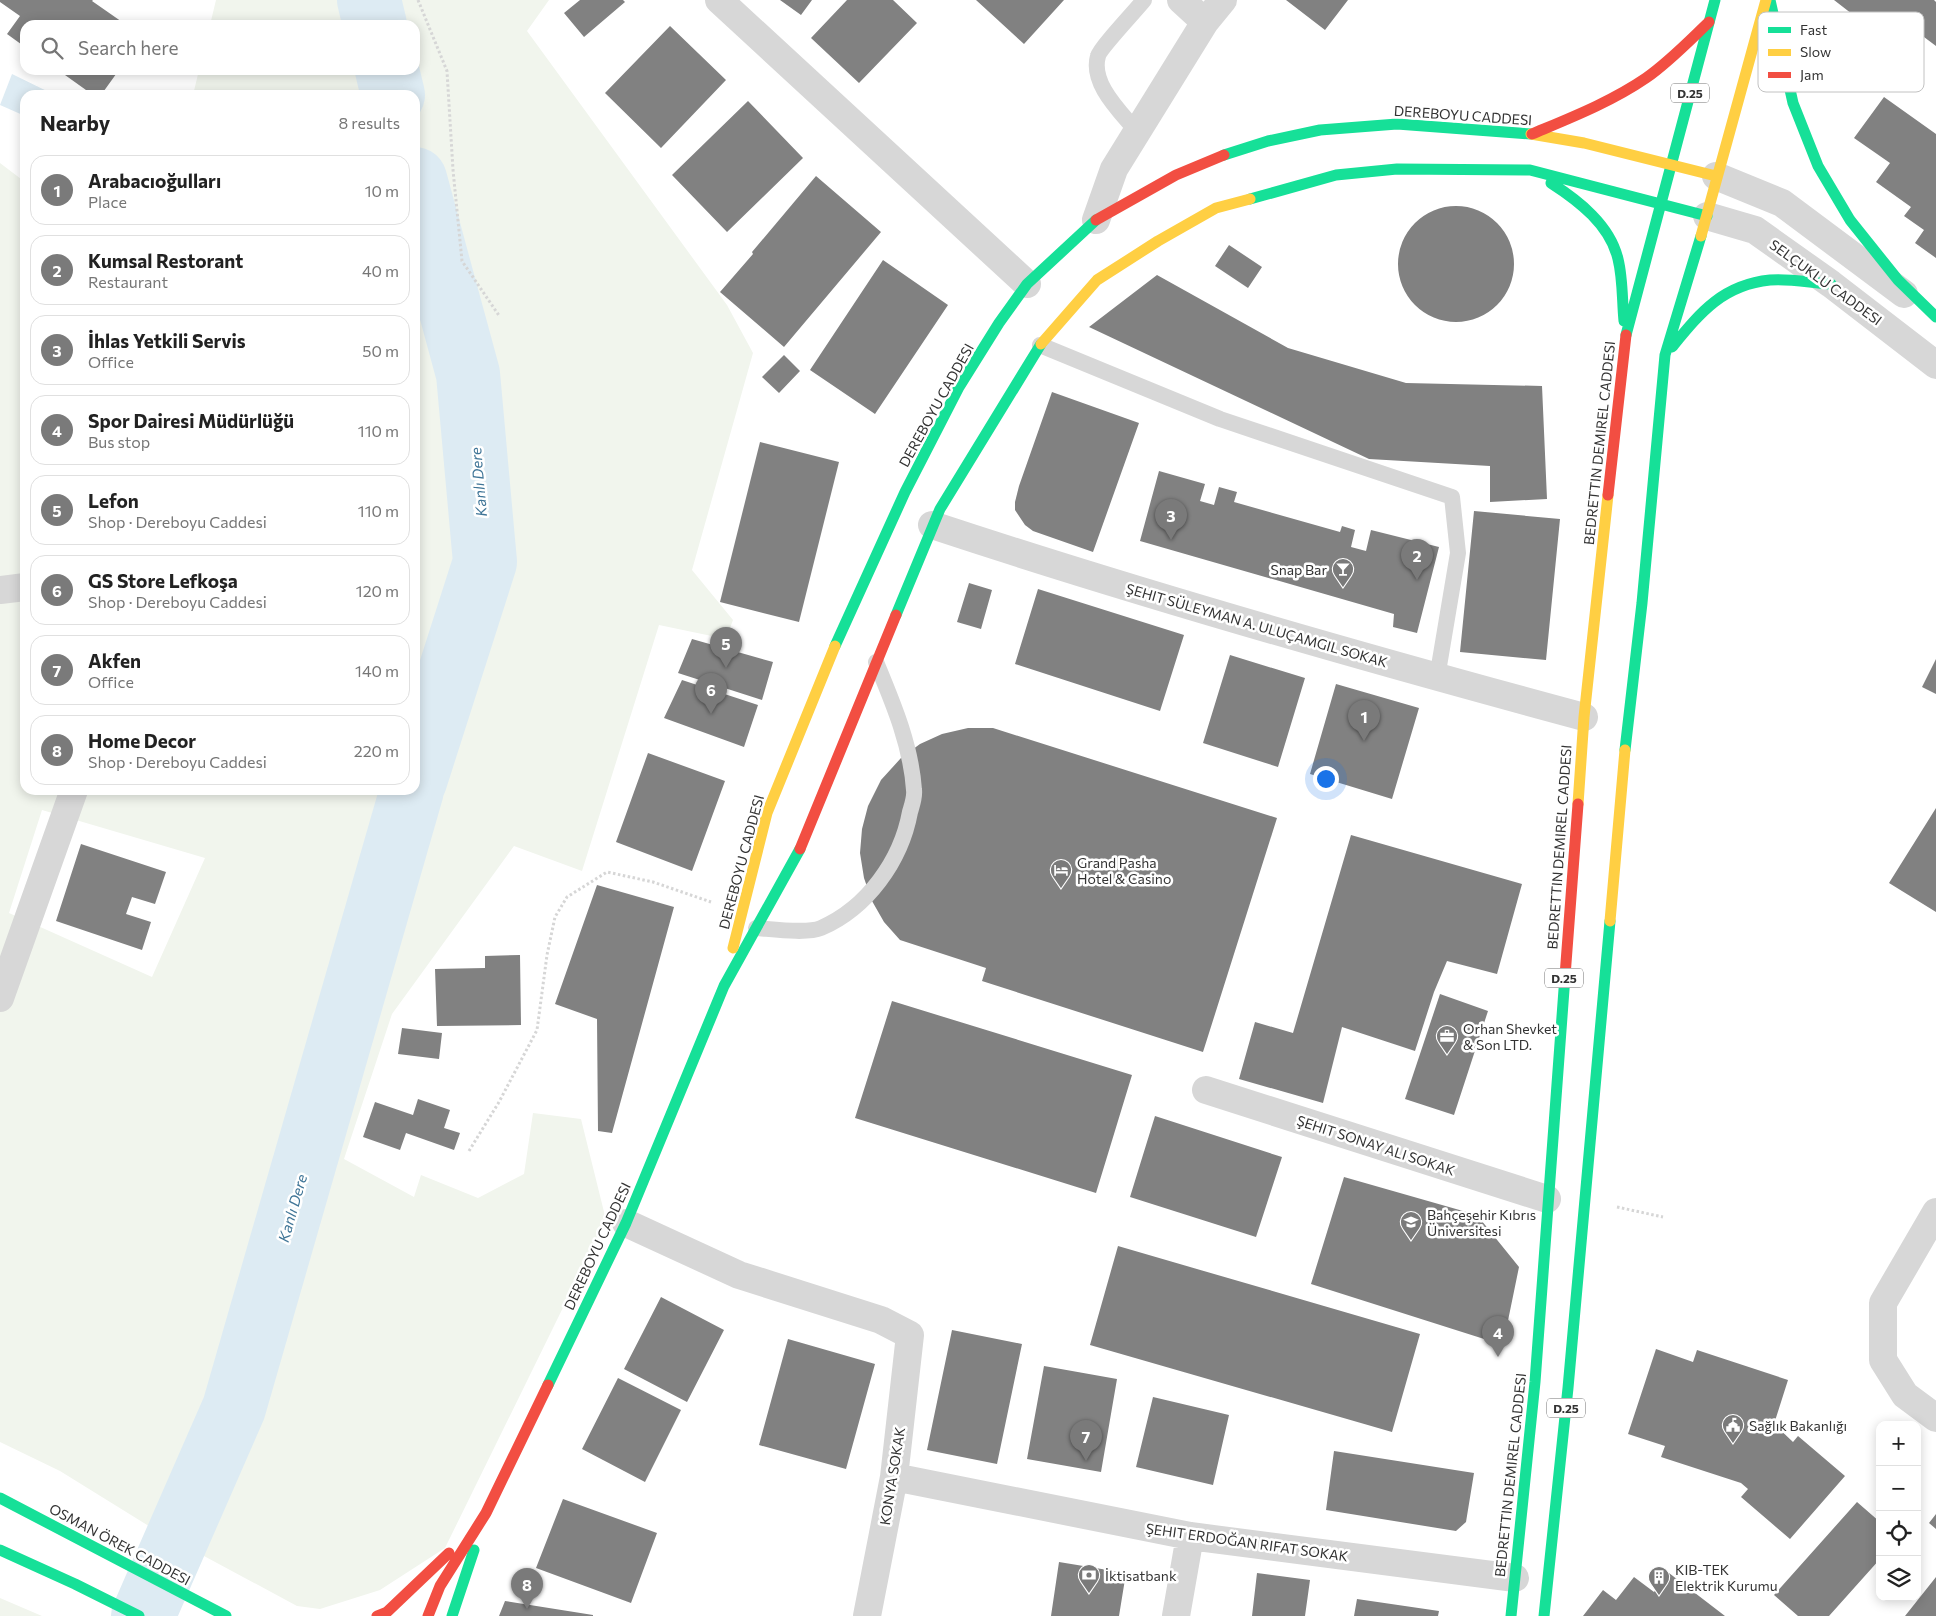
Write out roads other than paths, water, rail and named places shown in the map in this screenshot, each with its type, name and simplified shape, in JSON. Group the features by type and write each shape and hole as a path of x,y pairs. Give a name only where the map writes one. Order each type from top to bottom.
{"main road":[{"name":"D.25","path":"1661,204 1715,0"},
{"path":"1532,134 1624,92 1673,57 1709,22"},
{"path":"1707,216 1716,176 1758,28"},
{"path":"1790,92 1792,103 1818,166 1850,220 1898,280 1936,318"},
{"name":"DEREBOYU CADDESI","path":"724,986 767,813 836,644 905,492 959,387 999,322 1027,284 1096,220 1176,175 1217,157 1268,141 1320,130 1397,124 1532,134 1584,142 1716,176"},
{"name":"DEREBOYU CADDESI","path":"428,1616 440,1586 486,1513 626,1223 724,986 801,846 940,509 1040,345 1097,280 1158,241 1216,208 1336,175 1396,169 1530,170 1707,216"},
{"path":"1530,170 1577,199 1601,224 1617,257 1625,341"},
{"name":"BEDRETTIN DEMIREL CADDESI","path":"1511,1616 1534,1382 1584,717 1625,341 1661,204"},
{"name":"D.25","path":"1544,1616 1568,1388 1627,724 1642,604 1665,355 1707,216"},
{"path":"1665,355 1698,315 1730,290 1770,280 1831,284"},
{"name":"OSMAN ÖREK CADDESI","path":"0,1498 225,1616"},
{"name":"DEREBOYU CADDESI","path":"452,1616 486,1513"},
{"path":"377,1616 387,1612 443,1560 486,1513"},
{"path":"0,1550 139,1616"}],"street":[{"path":"720,0 1027,284"},
{"path":"1181,0 1205,22"},
{"path":"1096,220 1114,169 1205,22 1223,0"},
{"path":"1716,176 1782,203 1936,318"},
{"name":"SELÇUKLU CADDESI","path":"1707,216 1755,230 1831,284 1936,365"},
{"name":"ŞEHIT SÜLEYMAN A. ULUÇAMGIL SOKAK","path":"932,525 1044,562 1437,678 1584,717"},
{"path":"0,590 20,587"},
{"path":"0,998 72,795"},
{"name":"ŞEHIT SONAY ALI SOKAK","path":"1206,1090 1547,1199"},
{"path":"1936,1212 1883,1303 1883,1360 1905,1395 1936,1418"},
{"name":"KONYA SOKAK","path":"626,1223 739,1275 881,1320 910,1335 894,1477 867,1616"},
{"name":"ŞEHIT ERDOĞAN RIFAT SOKAK","path":"894,1477 1190,1536 1515,1578"},
{"path":"1176,1616 1190,1536"}],"lane":[{"path":"1137,132 1103,89 1097,72 1098,55 1144,0"},
{"path":"1040,345 1220,419 1452,497 1458,553 1437,678"},
{"path":"756,928 787,930 819,929 858,906 894,861 907,831 915,791 906,741 876,662"}],"waterway":[{"name":"Kanlı Dere","path":"369,0 374,20"},
{"name":"Kanlı Dere","path":"388,75 392,90"},
{"name":"Kanlı Dere","path":"420,197 468,374 485,562 420,765"},
{"name":"Kanlı Dere","path":"143,1616 234,1408 411,795"}],"place":[{"name":"İhlas Yetkili Servis","path":"1171,540"},
{"name":"Kumsal Restorant","path":"1417,580"},
{"name":"Snap Bar","path":"1343,588"},
{"name":"Lefon","path":"726,668"},
{"name":"GS Store Lefkoşa","path":"711,714"},
{"name":"Arabacıoğulları","path":"1364,741"},
{"name":"Grand Pasha Hotel & Casino","path":"1061,889"},
{"name":"Orhan Shevket & Son LTD.","path":"1447,1055"},
{"name":"Bahçeşehir Kıbrıs Üniversitesi","path":"1411,1241"},
{"name":"Spor Dairesi Müdürlüğü","path":"1498,1357"},
{"name":"Sağlık Bakanlığı","path":"1733,1444"},
{"name":"Akfen","path":"1086,1461"},
{"name":"İktisatbank","path":"1089,1594"},
{"name":"KIB-TEK Elektrik Kurumu","path":"1659,1596"},
{"name":"Home Decor","path":"527,1609"}]}
